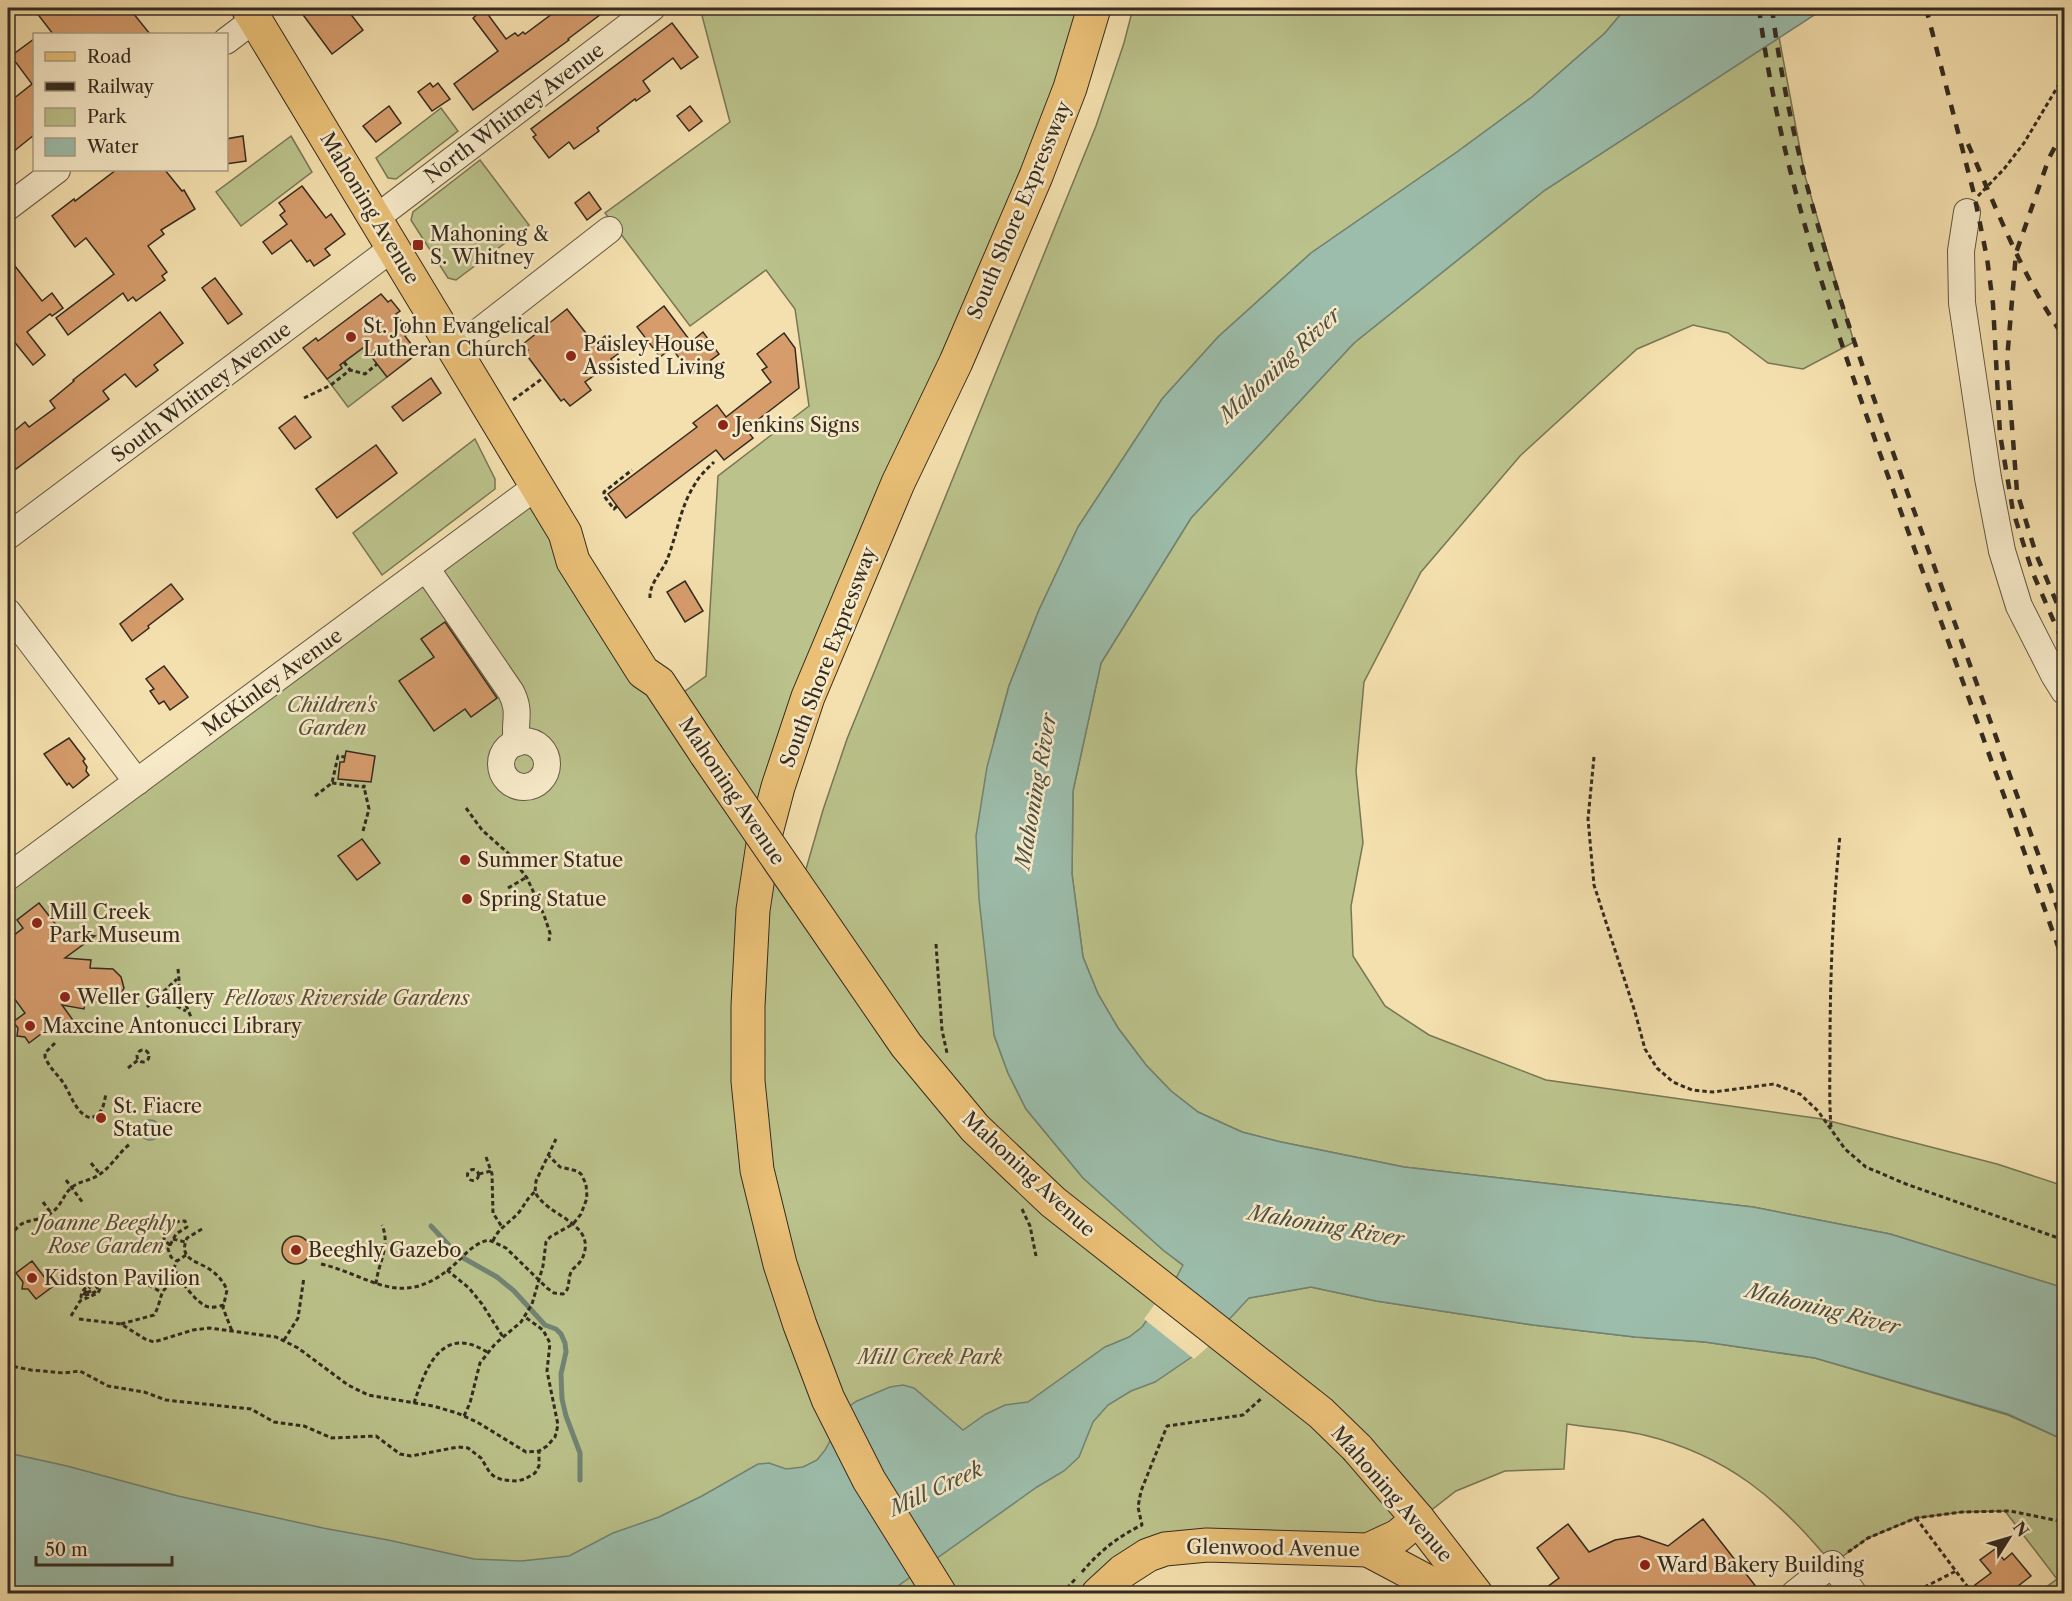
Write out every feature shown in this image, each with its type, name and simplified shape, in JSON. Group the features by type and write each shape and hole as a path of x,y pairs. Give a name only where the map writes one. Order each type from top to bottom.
{"main road":[{"name":"South Shore Expressway","path":"940,1593 869,1480 828,1399 780,1264 757,1170 748,1081 748,1006 753,910 763,844 778,787 808,697 898,483 956,362 1036,176 1070,88 1094,8"},
{"name":"Mahoning Avenue","path":"252,13 537,486 565,534 573,561 643,672 659,683 906,1045 975,1128 1053,1202 1321,1413 1357,1448 1418,1519 1476,1593"},
{"name":"Glenwood Avenue","path":"1101,1592 1123,1571 1148,1555 1165,1549 1185,1546 1255,1545 1368,1550 1398,1536 1418,1519"},
{"path":"1368,1550 1446,1593"}],"street":[{"name":"North Whitney Avenue","path":"376,218 652,8"},
{"path":"228,39 252,13"},
{"path":"8,207 56,171"},
{"path":"1967,212 1961,250 1962,303 1988,478 2002,551 2019,606 2064,690"},
{"path":"455,350 609,230"},
{"name":"South Whitney Avenue","path":"8,536 394,247"},
{"name":"McKinley Avenue","path":"8,877 537,486"},
{"path":"426,568 511,692 518,708 515,732 517,743"},
{"path":"8,612 136,782"},
{"path":"1794,1593 1832,1564 1854,1593"}],"path":[{"path":"1967,212 1971,202 2004,169 2024,143 2064,76"},
{"path":"344,363 350,370 364,374 377,364"},
{"path":"304,398 332,385 350,370"},
{"path":"513,400 543,378"},
{"path":"650,598 654,582 667,561 686,501 694,484 714,462"},
{"path":"617,506 614,509 604,496 604,492 632,470"},
{"path":"315,796 332,783 338,756 345,757"},
{"path":"1594,757 1588,819 1594,885 1645,1049 1657,1068 1673,1082 1692,1090 1713,1092 1774,1084 1800,1094 1832,1128 1845,1149 1866,1167 1905,1184 2064,1240"},
{"path":"363,831 369,809 364,787 365,781"},
{"path":"332,783 364,787"},
{"path":"466,808 482,830 508,853 527,877 544,915 550,933 549,941"},
{"path":"1832,1128 1829,1099 1829,981 1840,835"},
{"path":"508,888 527,877"},
{"path":"178,969 180,992 191,1017"},
{"path":"147,1006 178,977"},
{"path":"153,1001 172,1004 188,1012"},
{"path":"8,1023 15,1018"},
{"path":"55,1043 45,1053 45,1057 67,1087 71,1098 82,1113 91,1118 97,1116 103,1107 106,1093"},
{"path":"143,1050 148,1054 147,1061 138,1060 139,1051 143,1050"},
{"path":"128,1068 138,1060"},
{"path":"321,1264 376,1285 388,1288 412,1287 435,1279 483,1241 493,1241 506,1248 537,1280 554,1293 559,1295 566,1292 571,1272 583,1258 586,1242 573,1224 545,1204 536,1192 536,1182 556,1139"},
{"path":"8,1243 23,1222 51,1213 71,1188 100,1174 131,1143"},
{"path":"464,1416 470,1403 480,1364 487,1353 525,1317 532,1304 537,1280 543,1266 546,1242 550,1237 573,1224 581,1214 587,1198 586,1184 577,1171 560,1167 549,1156"},
{"path":"486,1157 490,1171 494,1213 502,1227"},
{"path":"91,1163 100,1174"},
{"path":"479,1174 490,1171"},
{"path":"66,1180 83,1203"},
{"path":"493,1241 502,1227 518,1213 529,1196 536,1192"},
{"path":"43,1202 51,1213"},
{"path":"170,1245 164,1240 166,1231 174,1222 185,1221 187,1227 177,1234 170,1245 169,1255 177,1261"},
{"path":"376,1285 385,1247 385,1232 382,1225"},
{"path":"201,1229 191,1234 185,1242 186,1255 212,1271 224,1284 227,1290 223,1308 232,1330"},
{"path":"173,1239 185,1242"},
{"path":"8,1249 9,1255"},
{"path":"186,1255 177,1261 174,1268 182,1282 204,1305 209,1307 224,1305"},
{"path":"133,1269 145,1283 161,1292"},
{"path":"447,1270 469,1288 503,1337"},
{"path":"284,1340 298,1317 304,1277"},
{"path":"79,1319 121,1324 154,1315 161,1292 173,1283 182,1282"},
{"path":"71,1316 80,1301 98,1293 100,1289 94,1283 83,1290 81,1297 95,1292 97,1287 93,1285 84,1294 91,1291"},
{"path":"121,1324 154,1342 193,1330 209,1328 260,1334 284,1340 348,1385 368,1395 433,1406 464,1416 526,1452 539,1451 547,1446 555,1437 558,1425 547,1371 550,1343 543,1330 525,1317"},
{"path":"414,1403 430,1362 452,1344 468,1342 487,1353"},
{"path":"8,1361 16,1367 31,1370 64,1373 80,1371 108,1386 144,1392 166,1400 251,1409 274,1422 304,1426 333,1438 376,1436 400,1454 411,1456 458,1447 468,1448 474,1451 495,1477 503,1480 517,1481 535,1473 541,1458 539,1451"},
{"path":"1142,1525 1138,1507 1141,1491 1167,1426 1243,1415 1266,1395"},
{"path":"1832,1564 1868,1538 1916,1518 1962,1512 2010,1511 2064,1522"},
{"path":"1916,1518 1972,1593"},
{"path":"1911,1593 1956,1571"}],"green space":[{"path":"700,8 1094,8 765,839 800,890 823,810 847,739 1096,126 1124,43 1133,8 1626,8 1605,33 1532,97 1311,253 1218,337 1162,399 1078,527 1039,610 1009,686 994,740 994,1035 1008,1073 1026,1109 1083,1178 1163,1250 1210,1286 1249,1298 1311,1287 1376,1301 1533,1325 1635,1337 1705,1342 1815,1358 2008,1415 2064,1440 2064,1593 2038,1593 2057,1579 2005,1511 1962,1512 1916,1518 1868,1538 1832,1564 1772,1500 1726,1468 1674,1444 1644,1435 1567,1424 1564,1469 1505,1471 1456,1491 1398,1536 1207,1545 1103,1593 8,1593 8,877 537,486 671,701 706,676 718,476 809,406 795,309 766,270 690,326 605,213 730,122"},
{"path":"1779,37 1805,176 1854,342 1803,369 1768,363 1728,333 1693,325 1637,349 1520,456 1421,572 1364,682 1356,771 1363,843 1351,906 1353,956 1385,1006 1429,1035 1546,1080 1822,1119 1997,1164 2064,1186 2064,1288 1890,1234 1753,1207 1404,1167 1242,1132 1198,1112 1171,1091 1146,1065 1118,1028 1098,994 1083,957 1072,874 1073,791 1101,663 1191,518 1354,343 1545,190"},
{"path":"441,108 458,131 396,179 388,178 376,158"},
{"path":"291,136 312,172 241,226 216,192"},
{"path":"480,160 529,225 456,280 448,278 411,220 413,212"},
{"path":"385,332 371,355 387,377 348,407 327,379 342,368 340,365"},
{"path":"475,439 495,479 495,489 382,575 353,533"}],"water":[{"path":"1626,8 1825,8 1545,190 1354,343 1191,518 1101,663 1073,791 1072,874 1083,957 1098,994 1118,1028 1146,1065 1171,1091 1198,1112 1242,1132 1404,1167 1753,1207 1890,1234 2064,1288 2064,1440 2008,1414 1815,1358 1705,1342 1635,1337 1533,1325 1376,1301 1311,1287 1249,1298 1199,1352 1155,1382 1131,1391 1108,1405 1093,1422 1079,1457 1064,1471 1037,1487 888,1593 25,1593 8,1588 8,1453 67,1466 178,1496 474,1559 521,1561 569,1556 613,1533 659,1517 758,1464 769,1463 786,1469 803,1467 817,1460 830,1441 831,1432 845,1409 857,1401 890,1387 903,1385 914,1388 963,1430 986,1414 1005,1405 1028,1402 1105,1347 1129,1337 1142,1327 1174,1282 1183,1265 1163,1250 1083,1178 1026,1109 1008,1073 994,1035 979,899 976,836 987,767 1009,686 1039,610 1078,527 1162,399 1218,337 1311,253 1532,97 1605,33"},
{"path":"150,1120 157,1123 160,1130 157,1137 150,1140 143,1137 140,1130 143,1123"}],"pier":[{"path":"1160,1297 1218,1338 1194,1359 1144,1319"}],"building":[{"path":"33,8 129,8 149,33 52,33"},
{"path":"298,8 346,8 363,30 332,54"},
{"path":"560,8 609,8 473,110 454,84 498,51 473,18 484,9 506,39 515,33 518,36 523,32 525,34"},
{"path":"672,23 698,57 681,69 673,58 643,81 650,91 636,101 635,99 597,128 599,131 574,149 569,142 549,158 533,137 536,135 531,129"},
{"path":"33,40 33,136 8,156 8,103 32,84 11,56"},
{"path":"430,83 433,87 438,83 450,99 432,111 418,92"},
{"path":"389,106 401,123 376,142 363,126"},
{"path":"690,106 702,121 689,131 677,116"},
{"path":"243,136 246,161 228,164 228,139"},
{"path":"115,171 166,171 182,191 184,190 195,209 161,230 164,234 148,246 167,272 162,276 165,280 136,301 133,297 128,301 123,293 68,335 56,318 114,274 86,238 75,247 52,216 74,199 75,201"},
{"path":"302,186 326,218 331,214 345,234 325,249 330,255 314,266 310,260 307,262 291,240 272,254 263,242 287,224 280,215 285,211 279,203"},
{"path":"589,192 601,209 587,220 575,203"},
{"path":"8,257 42,301 52,293 63,308 52,316 50,314 27,332 45,355 33,365 8,334"},
{"path":"215,278 242,314 228,324 202,288"},
{"name":"St. John Evangelical Lutheran Church","path":"381,294 388,302 391,300 400,311 396,314 409,332 405,336 418,353 387,377 364,347 340,365 342,368 327,379 303,348 316,338 318,341"},
{"path":"664,306 691,342 703,332 719,354 691,375 672,348 660,357 637,327"},
{"name":"Paisley House Assisted Living","path":"567,309 593,342 605,336 618,354 611,359 613,362 585,382 591,390 570,406 564,399 561,401 525,353 528,350 523,344"},
{"path":"160,312 183,343 154,365 158,370 136,387 125,374 103,391 109,399 8,475 8,436 25,422 29,427 55,408 50,401 73,380"},
{"name":"Jenkins Signs","path":"784,333 795,348 799,388 746,429 753,438 724,460 716,450 626,518 608,494 697,427 693,423 717,405 726,417 771,382 762,370 767,367 757,354"},
{"path":"431,378 441,393 403,421 392,407"},
{"path":"295,416 311,437 295,449 279,428"},
{"path":"376,445 397,473 337,518 316,489"},
{"path":"685,581 703,611 685,622 667,592"},
{"path":"171,584 183,599 132,641 120,624"},
{"path":"445,622 497,698 471,717 465,709 434,731 399,681 434,657 421,639"},
{"path":"164,666 188,697 170,710 164,701 159,704 150,691 154,689 146,679"},
{"path":"69,738 85,759 83,761 89,775 73,788 69,783 67,785 44,754"},
{"path":"346,751 375,756 371,782 338,779 340,762 344,762"},
{"path":"362,839 380,863 357,880 338,856"},
{"path":"39,903 61,931 95,936 65,958 91,960 90,968 113,969 121,977 124,988 119,998 109,1003 103,1004 86,998 84,1009 62,1005 83,1034 49,1028 29,1043 25,1037 17,1036 18,1028 13,1022 25,1013 8,990 8,940 23,928 17,920"},
{"name":"Beeghly Gazebo","path":"296,1236 306,1240 310,1250 306,1260 296,1264 286,1260 282,1250 286,1240"},
{"name":"Kidston Pavilion","path":"32,1261 52,1287 36,1299 28,1289 22,1289 23,1282 16,1273"},
{"name":"Ward Bakery Building","path":"1703,1519 1761,1593 1539,1593 1559,1578 1537,1548 1568,1524 1589,1552 1615,1540 1639,1536 1668,1546"},
{"path":"1995,1549 2004,1560 2012,1553 2031,1576 2009,1593 1981,1593 1975,1585 1991,1573 1980,1560"}],"waterway":[{"path":"431,1226 458,1255 497,1277 514,1291 545,1325 556,1329 561,1334 566,1352 561,1374 562,1399 580,1453 580,1480"}],"railway":[{"path":"1759,8 1782,137 1816,264 1879,450 2064,963"},
{"path":"1772,8 1794,133 1846,317 2064,927"},
{"path":"1926,8 1974,194 1987,258 1993,304 2000,434 2013,511 2032,571 2064,645"},
{"path":"2064,130 2049,158 2016,253 2007,360 2017,492 2036,554 2064,620"},
{"path":"1968,144 2023,267 2064,337"}],"place":[{"name":"Mahoning & S. Whitney","path":"418,245"},
{"name":"St. John Evangelical Lutheran Church","path":"351,337"},
{"name":"Paisley House Assisted Living","path":"571,356"},
{"name":"Jenkins Signs","path":"723,425"},
{"name":"Summer Statue","path":"465,860"},
{"name":"Spring Statue","path":"467,899"},
{"name":"Mill Creek Park Museum","path":"37,923"},
{"name":"Weller Gallery","path":"65,997"},
{"name":"Maxcine Antonucci Library","path":"30,1026"},
{"name":"St. Fiacre Statue","path":"101,1118"},
{"name":"Beeghly Gazebo","path":"296,1250"},
{"name":"Kidston Pavilion","path":"32,1278"},
{"name":"Ward Bakery Building","path":"1645,1565"}],"water label":[{"name":"Mahoning River","path":"1280,365"},
{"name":"Mahoning River","path":"1036,791"},
{"name":"Mahoning River","path":"1326,1226"},
{"name":"Mahoning River","path":"1823,1309"},
{"name":"Mill Creek","path":"936,1489"}],"park label":[{"name":"Children's Garden","path":"332,716"},
{"name":"Fellows Riverside Gardens","path":"347,998"},
{"name":"Joanne Beeghly Rose Garden","path":"106,1234"},
{"name":"Mill Creek Park","path":"930,1357"}]}
